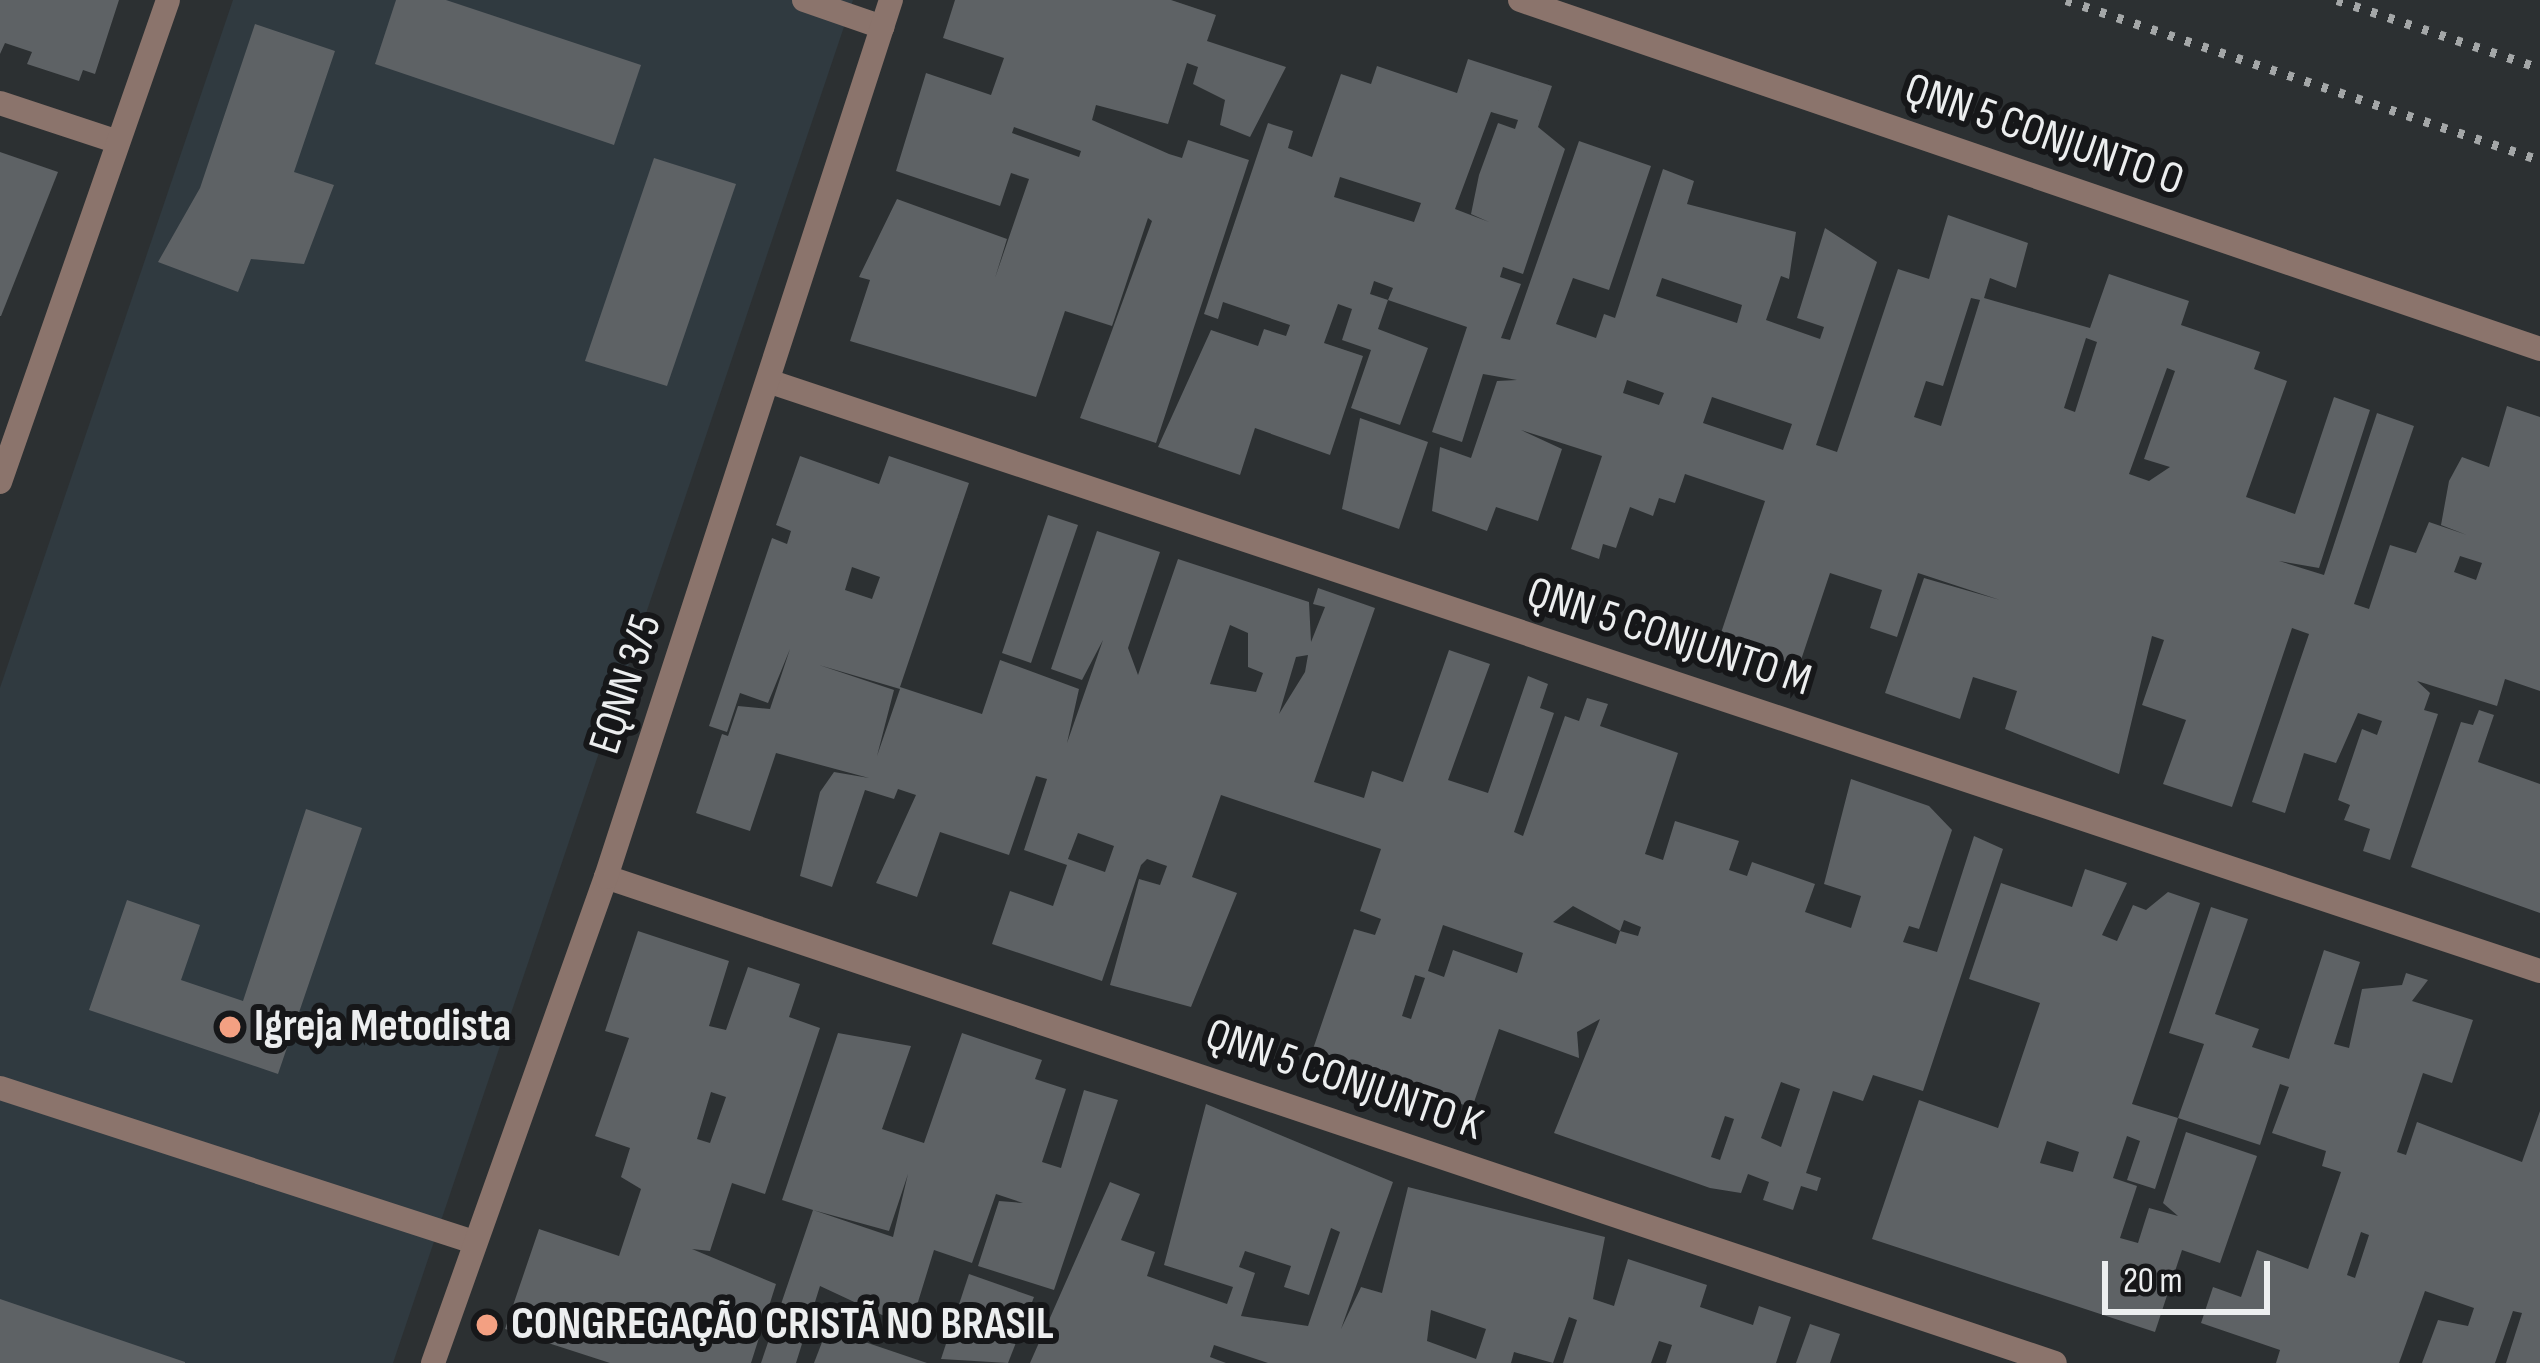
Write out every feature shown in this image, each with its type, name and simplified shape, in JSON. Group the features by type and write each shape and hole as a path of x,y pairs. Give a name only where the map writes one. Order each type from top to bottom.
{"street":[{"path":"0,482 168,0"},
{"path":"804,0 882,27"},
{"name":"EQNN 3/5","path":"433,1363 606,877 771,382 891,0"},
{"name":"QNN 5 CONJUNTO O","path":"1520,0 2540,349"},
{"path":"0,104 118,142"},
{"name":"QNN 5 CONJUNTO M","path":"771,382 2540,971"},
{"name":"QNN 5 CONJUNTO K","path":"606,877 2055,1363"},
{"path":"0,1088 473,1242"}],"shaded area":[{"path":"233,0 853,0 393,1363 0,1363 0,688"}],"building":[{"path":"0,0 119,0 95,74 83,70 79,81 27,64 32,52 5,43 0,54"},
{"path":"396,0 446,0 641,65 614,145 375,64"},
{"path":"955,0 1171,0 1216,15 1207,41 1286,67 1250,137 1220,125 1225,100 1193,84 1198,67 1187,63 1168,124 1096,105 1092,120 1169,154 1182,158 1188,140 1249,160 1156,443 1080,418 1152,221 1148,218 1112,326 1065,311 1036,397 850,341 870,280 859,277 897,199 1007,239 995,278 1029,179 1011,173 1000,206 896,171 926,73 991,95 1004,58 943,38","holes":["1014,127 1081,151 1079,157 1012,133"]},
{"path":"255,24 335,51 294,172 334,185 304,264 251,259 238,292 158,262 200,188"},
{"path":"1468,59 1552,86 1538,127 1565,149 1523,274 1503,267 1500,277 1521,284 1501,338 1510,340 1579,141 1651,166 1609,290 1573,278 1556,324 1596,338 1604,314 1615,318 1663,169 1694,181 1687,204 1796,232 1789,279 1781,276 1766,320 1820,339 1824,327 1797,318 1825,228 1877,262 1816,445 1837,452 1898,269 1929,279 1948,215 2028,243 2016,288 1990,278 1984,298 2090,328 2109,274 2189,301 2181,325 2260,352 2254,369 2287,381 2246,497 2295,514 2334,397 2370,410 2319,568 2279,561 2324,575 2377,413 2414,426 2354,604 2369,609 2390,545 2416,553 2429,522 2467,535 2441,525 2449,481 2462,457 2489,467 2507,406 2540,417 2540,691 2505,679 2497,706 2417,681 2430,693 2424,710 2438,714 2390,860 2363,851 2370,829 2344,820 2350,805 2338,800 2362,729 2377,735 2382,721 2358,713 2336,763 2304,753 2285,813 2252,802 2309,634 2292,628 2232,807 2163,784 2186,720 2142,705 2164,640 2152,636 2119,774 2005,729 2017,691 1973,677 1960,719 1885,693 1924,578 2000,600 1918,573 1897,637 1870,628 1882,590 1830,573 1799,666 1719,639 1765,501 1685,474 1675,503 1659,498 1653,516 1630,507 1616,548 1603,544 1599,559 1571,549 1602,456 1521,430 1562,449 1538,521 1496,507 1487,531 1432,511 1440,447 1471,458 1497,381 1517,380 1483,374 1462,442 1432,432 1467,327 1388,300 1378,329 1428,348 1400,425 1351,408 1371,350 1342,340 1352,309 1338,304 1324,343 1363,356 1330,455 1255,428 1240,475 1158,447 1211,330 1258,346 1264,329 1286,336 1290,325 1223,302 1218,319 1204,314 1268,123 1293,131 1288,148 1312,157 1341,74 1371,84 1377,66 1457,93","holes":["1491,112 1518,120 1515,129 1498,123 1479,175 1471,214 1489,222 1455,209","1340,177 1421,203 1414,222 1334,197","1662,278 1742,305 1737,323 1656,296","1374,281 1393,288 1388,300 1370,294","1971,298 1980,300 1941,426 1914,417 1926,381 1943,386","2086,338 2097,342 2075,412 2064,408","2167,368 2175,371 2144,459 2170,467 2149,481 2129,474","1627,380 1664,393 1659,405 1623,393","1712,397 1792,424 1783,450 1703,423","2460,556 2482,563 2476,580 2454,572"]},
{"path":"0,152 58,172 1,316 0,316"},
{"path":"654,158 736,184 667,386 585,361"},
{"path":"1360,418 1428,442 1399,529 1342,509"},
{"path":"800,456 879,484 889,456 969,483 900,687 982,714 1000,660 1079,689 1067,743 1103,640 1082,680 1051,669 1097,531 1160,552 1128,648 1138,675 1178,559 1309,602 1311,642 1325,607 1313,604 1318,588 1375,608 1314,782 1364,798 1372,771 1403,782 1449,650 1490,664 1448,780 1488,793 1528,676 1548,684 1540,708 1554,713 1514,832 1523,836 1565,716 1579,721 1587,698 1608,704 1600,726 1678,753 1645,854 1663,860 1675,821 1739,841 1729,870 1747,876 1752,862 1815,884 1805,912 1851,928 1861,896 1824,884 1851,779 1929,806 1952,830 1919,929 1909,926 1903,942 1937,952 1974,836 2003,849 1923,1091 1873,1075 1863,1101 1833,1091 1806,1173 1821,1178 1817,1191 1801,1186 1793,1210 1763,1200 1769,1182 1748,1174 1741,1193 1710,1188 1554,1133 1600,1019 1577,1032 1579,1058 1499,1029 1472,1108 1313,1049 1354,929 1375,935 1381,919 1360,911 1381,849 1221,795 1192,877 1237,893 1191,1007 1110,985 1139,879 1160,885 1167,866 1147,859 1141,865 1102,981 992,944 1010,891 1053,906 1067,865 1024,850 1047,779 1036,776 1009,855 940,832 917,897 876,883 916,795 898,789 894,799 865,790 832,887 800,876 820,792 834,772 869,778 776,753 750,831 696,813 722,734 728,736 738,706 770,709 790,649 768,703 740,693 727,732 709,726 772,538 787,544 791,531 776,525","holes":["852,567 880,577 872,599 845,590","1230,625 1248,633 1248,667 1263,673 1256,692 1210,684","1308,655 1305,672 1279,714 1296,657","819,665 900,689 877,756 894,690","1078,833 1114,846 1105,872 1068,859","1573,906 1620,931 1616,944 1553,922","1624,920 1641,927 1638,936 1620,931","1443,925 1523,953 1517,973 1453,950 1444,977 1428,971","1415,975 1425,978 1411,1019 1402,1016","1781,1082 1800,1089 1781,1147 1761,1138","1725,1116 1734,1119 1720,1160 1711,1157"]},
{"path":"1048,515 1078,525 1031,663 1002,653"},
{"path":"2479,710 2494,715 2478,762 2540,784 2540,913 2411,867 2461,722 2473,725"},
{"path":"306,809 362,828 278,1074 89,1010 127,900 200,925 181,980 243,1001"},
{"path":"2085,869 2127,883 2102,935 2117,941 2133,905 2146,910 2168,892 2200,903 2132,1104 2178,1118 2155,1189 2127,1180 2140,1141 2127,1136 2113,1178 2137,1186 2120,1238 2138,1243 2149,1208 2178,1216 2163,1203 2186,1132 2257,1156 2220,1263 2182,1250 2155,1332 1872,1239 1919,1100 1998,1128 2040,1003 1969,979 2001,883 2072,907","holes":["2047,1141 2079,1152 2073,1172 2040,1163"]},
{"path":"2211,907 2248,919 2215,1014 2259,1029 2252,1047 2289,1059 2324,950 2360,962 2334,1044 2349,1048 2362,989 2402,985 2406,973 2428,980 2412,1001 2473,1020 2452,1083 2423,1073 2397,1152 2406,1155 2417,1122 2522,1162 2540,1111 2540,1363 2506,1363 2522,1313 2513,1311 2495,1363 2422,1363 2438,1320 2468,1326 2474,1308 2425,1291 2399,1363 2276,1363 2280,1350 2201,1323 2213,1287 2241,1297 2257,1250 2308,1269 2341,1172 2322,1166 2326,1151 2272,1133 2289,1087 2280,1084 2260,1145 2178,1118 2204,1044 2169,1033","holes":["2361,1232 2369,1235 2355,1278 2347,1275"]},
{"path":"638,931 729,961 709,1026 726,1030 748,967 800,984 789,1017 820,1028 765,1194 732,1183 710,1251 692,1249 776,1284 751,1363 610,1363 505,1329 539,1229 619,1256 641,1189 621,1177 630,1148 595,1136 629,1038 605,1031","holes":["711,1092 726,1097 710,1143 697,1139"]},
{"path":"838,1033 911,1046 882,1129 924,1143 962,1033 1042,1060 1035,1079 1066,1089 1042,1162 1061,1168 1084,1090 1118,1100 1054,1290 978,1266 999,1201 1023,1203 996,1194 972,1263 934,1250 910,1328 820,1286 796,1363 761,1363 813,1210 782,1200","holes":["908,1174 893,1237 813,1210 889,1231"]},
{"path":"1206,1104 1393,1182 1341,1329 1361,1287 1382,1293 1408,1187 1605,1237 1593,1299 1614,1306 1628,1259 1707,1285 1700,1307 1753,1325 1759,1306 1791,1317 1776,1363 1666,1363 1672,1345 1659,1341 1651,1363 1563,1363 1577,1320 1569,1317 1553,1363 1514,1352 1511,1363 1268,1363 1214,1345 1210,1357 1226,1363 1030,1363 1110,1182 1140,1194 1121,1240 1155,1252 1147,1276 1227,1304 1233,1287 1164,1265","holes":["1331,1228 1340,1232 1308,1326 1241,1316 1255,1273 1239,1267 1245,1251 1291,1266 1284,1287 1309,1295","1431,1310 1486,1329 1476,1359 1427,1341"]},
{"path":"969,1274 1034,1297 1008,1363 941,1359"},
{"path":"0,1299 185,1362 185,1363 0,1363"},
{"path":"1810,1324 1840,1334 1830,1363 1796,1363"},
{"path":"824,1337 859,1340 927,1363 814,1363"}],"railway":[{"path":"2066,0 2540,160"},
{"path":"2337,0 2540,68"}],"place":[{"name":"Igreja Metodista","path":"230,1027"},
{"name":"CONGREGAÇÃO CRISTÃ NO BRASIL","path":"487,1325"}]}
